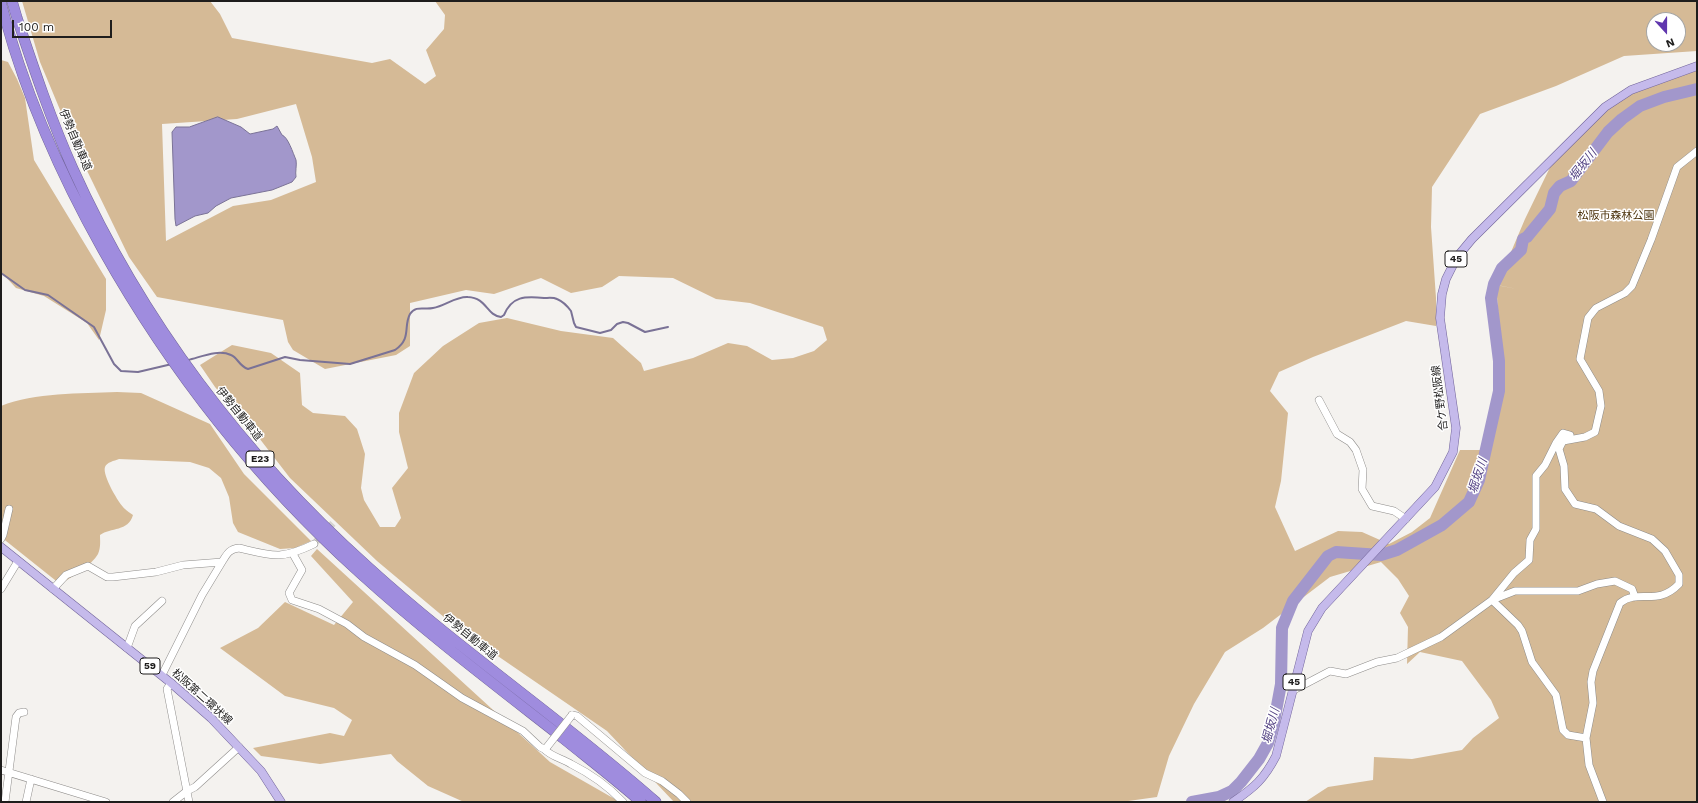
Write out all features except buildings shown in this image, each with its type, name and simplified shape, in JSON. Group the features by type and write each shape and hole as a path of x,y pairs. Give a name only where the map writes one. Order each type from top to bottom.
{"highway":[{"name":"伊勢自動車道","path":"12,1 54,123 95,215 120,261 176,351 207,394 236,430 297,499 373,572 442,630 610,763 656,802"},
{"name":"伊勢自動車道","path":"1,3 23,74 43,127 61,171 84,217 142,317 199,399 228,436 268,483 361,574 436,638 641,802"}],"main road":[{"name":"合ケ野松阪線","path":"1233,802 1253,788 1266,774 1276,756 1308,630 1322,608 1435,487 1453,452 1456,428 1440,318 1442,294 1446,279 1457,257 1472,239 1605,107 1631,90 1697,66"},
{"name":"松阪第二環状線","path":"1,547 162,675 211,718 260,771 281,802"}],"street":[{"path":"1563,441 1585,437 1595,432 1600,406 1599,391 1580,359 1588,318 1596,308 1625,293 1632,286 1651,240 1677,167 1697,151"},
{"path":"1319,400 1337,434 1350,442 1356,450 1363,470 1362,490 1372,506 1394,511 1406,519"},
{"path":"1492,600 1514,573 1529,560 1530,540 1536,529 1536,476 1545,465 1563,433 1570,435 1563,441 1559,449 1564,466 1565,489 1575,504 1596,509 1619,526 1652,539 1665,551 1679,575 1679,584 1671,592 1660,597 1636,597 1626,599 1620,603 1593,671 1593,703 1586,738 1589,765 1603,802"},
{"path":"1,539 4,535 9,509"},
{"path":"162,675 202,595 228,553 233,549 276,556 293,554 314,544"},
{"path":"293,554 302,570 289,594 292,600 319,609 347,624 364,637 415,665 462,698 523,731 540,747 546,748 554,758 569,763 582,770 607,787 623,802"},
{"path":"1,589 18,560"},
{"path":"54,590 66,575 88,566 107,577 156,572 183,565 222,562"},
{"path":"1292,691 1330,671 1346,674 1377,662 1397,658 1441,637 1492,600 1515,591 1578,591 1597,584 1615,581 1632,589 1636,597"},
{"path":"1492,600 1518,625 1522,631 1532,662 1556,695 1563,730 1568,735 1586,738"},
{"path":"127,648 135,626 162,601"},
{"path":"171,683 167,689 189,802"},
{"path":"5,802 16,718 19,713 24,712"},
{"path":"546,748 572,715 577,716 645,773 662,781 687,802"},
{"path":"173,802 187,791 195,787 239,747"},
{"path":"1,770 106,802"},
{"path":"26,802 31,779"}],"green space":[{"name":"松阪市森林公園","path":"22,1 210,1 220,14 232,38 372,63 390,59 425,84 436,76 426,50 444,29 445,15 435,1 1697,1 1697,51 1686,52 1686,12 1646,12 1646,52 1682,52 1624,56 1556,86 1480,114 1432,187 1431,227 1436,298 1436,326 1406,321 1313,357 1279,372 1270,391 1288,413 1281,481 1275,507 1295,551 1338,531 1362,532 1389,544 1412,532 1430,518 1460,450 1490,450 1504,386 1496,285 1517,289 1497,285 1525,219 1555,157 1605,107 1631,90 1697,67 1697,802 1305,802 1328,787 1373,780 1374,757 1412,759 1462,750 1473,738 1499,718 1491,700 1462,661 1420,652 1407,664 1408,627 1400,613 1409,596 1398,579 1381,562 1330,577 1263,628 1225,652 1194,704 1169,756 1157,797 1121,802 674,802 607,731 457,628 377,561 290,478 256,434 215,387 200,365 232,345 271,353 300,373 302,405 313,413 345,416 357,429 365,454 361,488 364,500 380,527 395,527 401,518 392,488 408,468 399,432 399,413 414,373 443,346 479,323 507,318 561,331 613,338 641,363 644,371 693,358 728,343 747,346 772,360 793,358 814,351 827,340 823,327 750,303 716,299 673,278 619,276 602,287 571,293 541,278 494,294 466,290 410,303 410,346 396,355 325,369 293,350 288,342 283,320 157,297 129,257 76,148 40,62","holes":["296,104 312,157 316,182 271,200 233,206 166,241 162,124 237,119"]},
{"path":"1,60 8,62 25,98 34,160 106,279 106,310 99,340 87,323 44,296 16,288 1,272"},
{"path":"117,392 141,393 210,424 244,474 311,541 295,548 280,549 238,532 233,523 229,497 221,478 209,468 190,462 119,459 107,464 105,471 108,482 119,501 125,509 133,515 131,520 123,527 100,535 100,549 95,558 81,571 60,584 1,537 1,406 14,401 43,396"},
{"path":"317,549 550,762 620,802 464,802 428,786 397,761 391,754 320,764 261,756 253,748 330,733 344,736 352,720 334,708 285,696 220,648 258,628 285,602 334,625 353,602 311,556"}],"shaded area":[{"path":"218,117 241,127 250,134 273,129 277,126 288,142 296,160 296,177 292,182 272,190 231,198 216,206 208,213 195,216 176,226 172,132 176,127 189,127"}],"waterway":[{"name":"堀坂川","path":"1192,802 1219,797 1232,791 1259,759 1268,743 1274,722 1281,684 1282,628 1293,601 1328,556 1336,552 1381,555 1397,550 1442,525 1469,502 1479,480 1499,391 1499,361 1491,298 1494,284 1502,268 1521,250 1523,239 1527,237 1550,209 1554,193 1560,186 1571,181 1608,132 1622,119 1640,106 1664,97 1697,89"},
{"path":"1,273 25,290 48,295 94,327 114,364 121,371 138,372 172,364"},
{"path":"188,360 215,353 226,353 233,356 248,369 285,357 300,360 350,364 395,350 400,346 404,341 408,319 412,311 420,308 437,307 464,297 479,300 492,313 501,317 511,304 525,297 555,298 567,306 571,311 576,327 600,333 611,330 617,324 623,322 645,332 668,327"}],"tunnel":[{"path":"314,544 335,521"}]}
